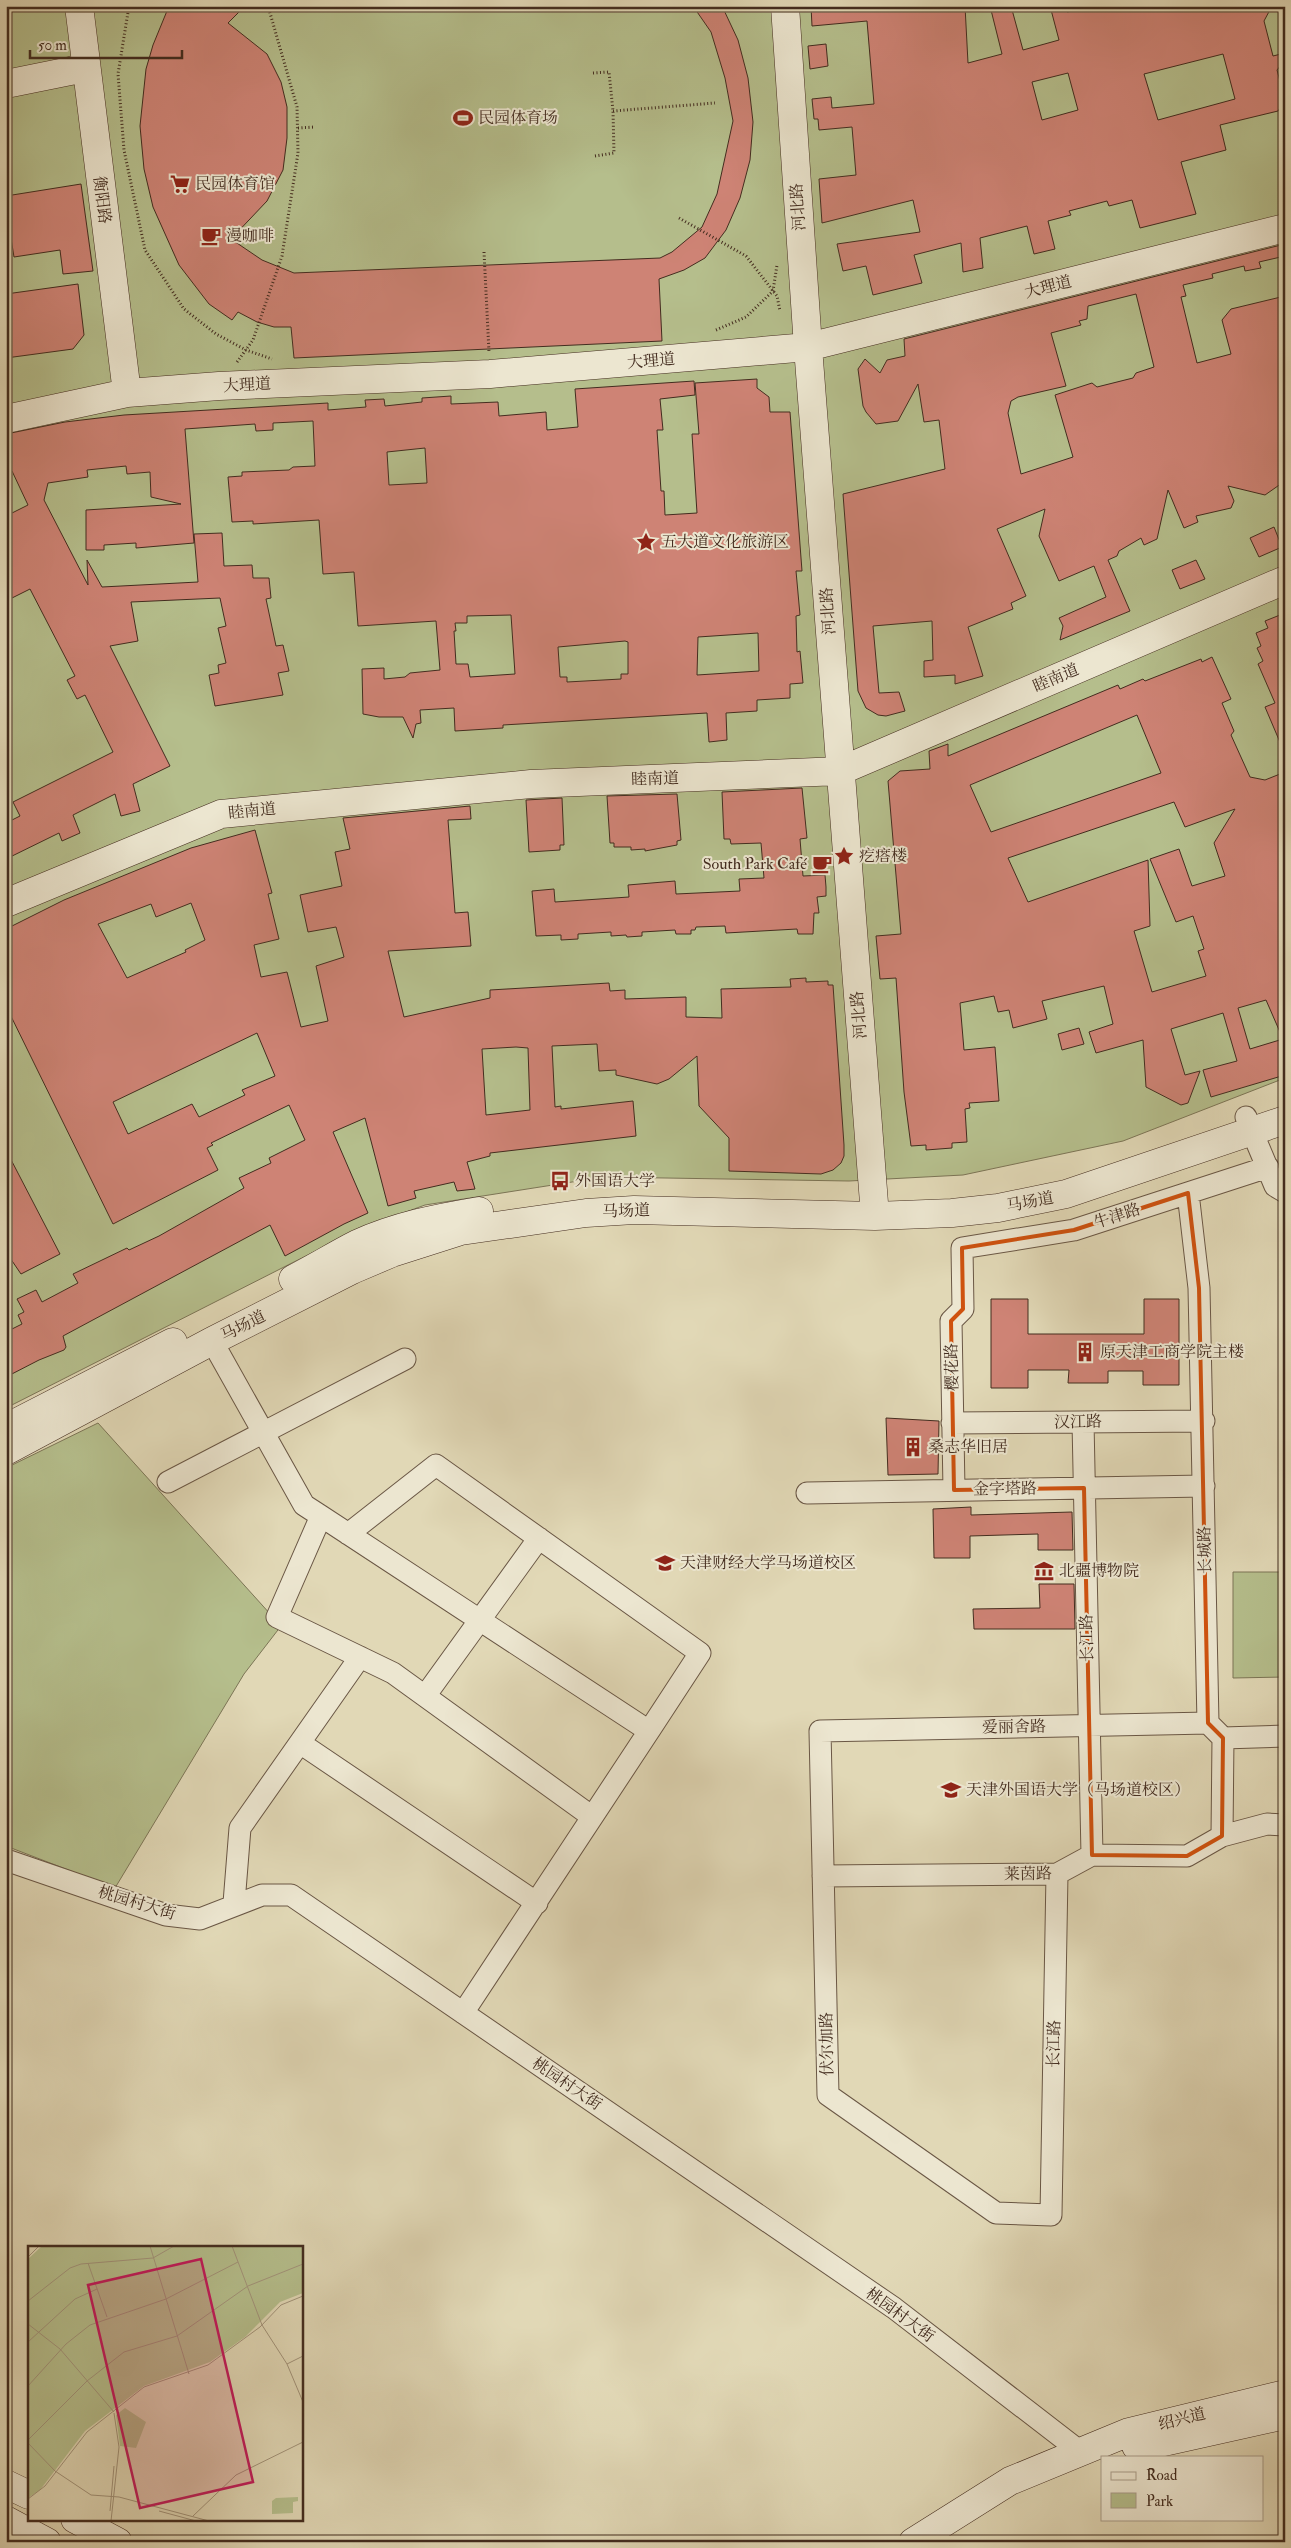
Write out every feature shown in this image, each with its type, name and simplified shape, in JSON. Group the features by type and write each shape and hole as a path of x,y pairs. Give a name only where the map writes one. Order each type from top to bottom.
{"street":[{"name":"衡阳路","path":"79,6 85,68 127,393"},
{"name":"河北路","path":"785,6 808,347 874,1208"},
{"path":"6,84 85,68"},
{"name":"大理道","path":"6,419 127,393 219,386 490,374 808,347 1285,228"},
{"name":"睦南道","path":"6,903 221,814 531,784 840,771 1285,580"},
{"name":"马场道","path":"1249,1125 1285,1103"},
{"name":"马场道","path":"6,1451 212,1341 352,1270 392,1253 461,1231 586,1213 634,1210 874,1208 932,1198 1016,1189 1249,1125 1285,1120"},
{"path":"1249,1125 1275,1186 1285,1192"},
{"name":"牛津路","path":"962,1248 1074,1230 1268,1167"},
{"name":"马场道","path":"6,1428 356,1245 404,1226 437,1218 565,1197 642,1192 874,1208"},
{"name":"长城路","path":"1188,1193 1199,1288 1204,1421 1208,1723"},
{"name":"樱花路","path":"954,1490 951,1321 963,1309 962,1248"},
{"path":"212,1341 304,1505 649,1731"},
{"path":"168,1482 405,1359"},
{"name":"汉江路","path":"952,1423 1204,1421"},
{"name":"长江路","path":"1083,1422 1092,1855"},
{"path":"348,1534 436,1465 700,1653 591,1816 538,1903 463,2013"},
{"name":"金字塔路","path":"807,1493 1204,1486"},
{"path":"321,1516 277,1617 393,1673 591,1816"},
{"path":"425,1696 539,1538"},
{"path":"234,1903 240,1828 360,1656"},
{"path":"1208,1723 1223,1738 1222,1836 1267,1824 1285,1825"},
{"name":"爱丽舍路","path":"820,1731 1208,1723"},
{"name":"伏尔加路","path":"820,1731 828,2095 996,2213 1051,2215"},
{"path":"1223,1738 1285,1736"},
{"path":"300,1743 538,1903"},
{"name":"莱茵路","path":"824,1876 1058,1874 1092,1855 1187,1856 1222,1836"},
{"name":"桃园村大街","path":"6,1860 166,1915 200,1918 234,1903 262,1894 291,1895 894,2308 1082,2453"},
{"name":"长江路","path":"1051,2215 1058,1874"},
{"name":"绍兴道","path":"912,2542 1010,2481 1082,2453 1129,2432 1285,2394"},
{"name":"绍兴道","path":"1082,2453 1159,2443 1285,2415"},
{"path":"6,2484 28,2495"},
{"path":"6,2520 47,2542"},
{"path":"77,2520 118,2542"}],"path":[{"path":"129,6 118,74 124,150 145,250 184,309 216,334 246,350 277,361"},
{"path":"219,386 253,340 282,256 298,153 297,107 268,6"},
{"path":"593,73 609,72 613,111 614,153 595,156"},
{"path":"613,111 715,104"},
{"path":"298,128 315,127"},
{"path":"679,218 746,256 777,296 781,314"},
{"path":"484,252 490,374"},
{"path":"714,331 746,317 773,291 779,256"}],"highlighted area":[{"path":"1188,1193 1199,1288 1208,1723 1223,1738 1222,1836 1187,1856 1092,1855 1084,1488 954,1490 951,1321 963,1309 962,1248 1074,1230"}],"green space":[{"name":"五大道文化旅游区","path":"6,6 1285,6 1285,1078 1123,1141 963,1175 849,1181 604,1177 425,1205 357,1230 6,1408"},
{"path":"98,1423 281,1626 244,1674 115,1888 6,1846 6,1468"},
{"path":"1233,1572 1285,1572 1285,1677 1233,1678"}],"building":[{"name":"民园体育馆","path":"169,6 245,6 228,23 267,54 281,82 287,107 287,138 283,170 267,201 231,239 262,260 294,273 660,258 672,252 702,227 717,194 733,121 725,78 711,32 693,6 722,6 738,40 748,78 753,122 750,160 740,198 726,230 705,258 684,270 659,279 662,341 294,358 291,327 274,327 257,322 238,312 232,320 209,304 179,265 153,207 144,169 140,126 146,69 153,45"},
{"path":"811,6 965,6 968,63 1002,54 990,6 1011,6 1023,50 1059,40 1050,6 1067,6 1067,12 1099,6 1272,6 1264,21 1273,56 1285,53 1285,60 1277,70 1285,100 1278,111 1220,125 1226,150 1181,162 1196,214 1140,228 1132,200 1109,206 1107,201 1069,211 1071,215 1048,221 1055,249 1034,254 1027,226 980,238 983,268 963,272 961,243 914,255 922,283 873,295 866,266 843,271 837,244 920,232 913,200 822,223 819,179 856,175 852,127 819,130 818,119 814,119 812,99 831,97 832,108 874,104 867,21 812,26","holes":["1223,54 1235,99 1158,120 1144,74","1068,73 1078,110 1042,120 1032,82"]},
{"path":"826,44 828,66 810,69 808,46"},
{"path":"81,184 93,271 63,274 60,250 14,257 9,226 6,226 6,196"},
{"path":"1285,244 1285,256 1259,262 1261,268 1245,271 1244,266 1212,274 1213,278 1183,285 1186,296 1181,297 1197,363 1231,354 1222,320 1231,309 1285,296 1285,481 1265,495 1228,486 1234,501 1231,508 1196,516 1198,522 1184,528 1168,490 1157,539 1144,545 1141,538 1119,551 1117,556 1108,560 1130,611 1060,640 1063,626 1059,618 1106,597 1094,566 1059,581 1039,536 1045,509 997,529 1026,596 1011,603 1013,609 968,627 983,676 955,684 955,675 924,677 924,661 933,660 932,621 873,626 879,693 899,692 905,711 886,716 878,715 866,708 858,691 843,494 945,469 939,420 924,422 918,384 898,421 876,424 863,406 858,369 865,359 880,373 887,360 905,356 904,339","holes":["1136,294 1154,367 1136,373 1133,378 1097,387 1092,383 1055,395 1073,457 1021,474 1008,413 1011,401 1018,397 1066,386 1051,333 1081,325 1079,321 1087,319 1088,306"]},
{"path":"78,284 84,335 73,349 6,358 6,294"},
{"path":"757,379 757,388 769,397 770,412 790,412 802,571 796,571 800,615 796,616 797,652 800,651 803,683 790,684 790,698 757,700 757,711 726,713 727,740 709,742 707,713 503,725 503,728 455,731 454,708 420,710 421,723 416,724 413,738 403,717 379,717 363,714 362,669 384,668 384,679 405,677 410,673 440,670 436,621 358,626 354,572 323,574 319,520 253,524 253,521 232,522 228,477 242,476 242,472 289,470 293,467 315,466 313,421 273,423 273,430 256,431 255,424 185,429 194,543 136,548 136,543 104,545 104,550 86,550 86,510 181,504 151,497 150,472 127,474 126,466 87,470 88,477 48,483 44,500 88,585 87,560 102,587 198,582 194,534 222,533 224,566 252,565 253,578 269,578 271,598 266,599 276,646 283,645 289,671 278,673 283,695 215,706 209,675 219,673 218,665 226,663 218,628 226,626 220,598 131,602 138,641 110,646 170,766 133,784 140,811 121,816 115,794 73,815 80,833 62,841 59,833 6,859 6,823 20,816 13,802 113,752 85,695 77,699 67,680 75,676 30,589 6,601 6,516 28,505 12,471 6,474 6,434 65,422 124,415 328,403 328,410 366,407 365,400 384,399 385,406 422,402 422,398 451,396 451,404 498,402 499,416 546,412 547,430 578,427 575,389 694,381 695,395 660,399 663,430 657,430 661,491 664,491 665,515 697,513 692,434 699,434 695,383","holes":["425,448 427,483 389,485 387,452","511,615 515,674 470,677 468,664 456,664 455,623 467,623 467,616","758,633 759,671 697,675 698,637","628,642 628,674 621,674 621,679 567,682 567,677 560,677 558,647"]},
{"path":"1274,527 1282,547 1259,557 1250,538"},
{"path":"1196,560 1205,579 1180,589 1172,570"},
{"path":"1285,613 1285,754 1265,707 1275,703 1258,664 1263,661 1257,648 1261,646 1256,633 1268,628 1265,621"},
{"path":"1212,657 1231,699 1222,703 1234,731 1231,735 1250,777 1265,780 1285,772 1285,1075 1211,1097 1203,1070 1237,1061 1223,1013 1171,1029 1185,1075 1200,1071 1188,1103 1181,1105 1146,1087 1143,1040 1096,1053 1089,1032 1113,1024 1104,986 1042,1001 1047,1019 1013,1028 1009,1010 998,1012 994,996 960,1003 964,1050 995,1047 999,1101 969,1103 970,1108 965,1109 967,1142 952,1143 952,1148 926,1150 926,1145 911,1146 904,1092 896,978 880,979 876,936 901,934 888,781 900,771 930,769 929,751 948,744 948,756 1118,685 1120,689 1201,659 1202,662","holes":["1137,715 1161,773 991,832 970,785","1174,802 1185,827 1235,809 1214,843 1225,876 1192,886 1179,849 1150,859 1176,922 1193,916 1204,949 1198,951 1206,976 1152,992 1134,931 1150,926 1148,860 1028,902 1008,858","1266,1000 1283,1039 1250,1049 1238,1008"]},
{"path":"802,788 807,838 800,839 803,876 825,875 826,887 826,896 817,897 819,913 814,913 813,934 798,934 797,929 726,933 725,926 696,927 695,930 691,930 691,934 676,934 675,930 642,932 642,936 627,937 626,935 611,936 611,932 578,934 578,939 561,940 561,935 536,936 532,891 554,889 555,902 629,897 628,885 675,881 676,894 740,891 739,879 764,878 761,843 731,844 730,839 724,839 722,792"},
{"path":"677,794 681,840 677,841 677,845 645,851 645,849 631,850 631,847 614,847 614,843 610,843 607,796"},
{"path":"562,798 564,845 560,845 560,850 529,852 526,800"},
{"path":"470,806 471,819 448,820 455,913 468,912 471,946 388,951 404,1017 490,998 490,990 609,983 610,991 625,990 625,999 686,997 686,1017 722,1018 721,989 791,987 790,979 806,978 806,982 828,981 828,985 833,985 844,1145 844,1156 841,1163 833,1170 821,1174 729,1171 729,1138 699,1106 697,1056 669,1079 657,1084 616,1075 616,1070 599,1071 597,1044 552,1046 555,1107 561,1106 561,1109 633,1101 636,1136 490,1153 490,1156 467,1162 475,1189 457,1191 454,1182 414,1191 416,1198 388,1206 365,1118 333,1132 368,1213 285,1256 270,1225 63,1336 66,1347 64,1350 6,1377 6,1332 22,1324 18,1315 24,1312 17,1299 36,1290 42,1302 78,1283 73,1274 127,1248 129,1250 159,1236 244,1188 239,1178 271,1163 269,1158 305,1140 289,1105 211,1143 213,1145 207,1148 218,1170 113,1224 6,1006 6,929 64,900 191,848 255,830 272,893 268,894 279,939 254,945 261,977 287,972 301,1027 328,1021 316,966 344,957 336,927 308,932 300,895 342,886 335,852 350,849 343,818","holes":["191,903 205,940 185,950 186,952 127,978 98,924 151,904 156,917","257,1033 275,1076 242,1090 245,1095 199,1117 192,1104 128,1134 113,1102","528,1048 530,1110 486,1115 482,1049"]},
{"path":"1079,1028 1084,1044 1062,1050 1058,1034"},
{"path":"6,1150 60,1254 21,1274 6,1252"},
{"name":"原天津工商学院主楼","path":"991,1299 1028,1299 1028,1334 1144,1334 1144,1299 1179,1299 1179,1385 1143,1385 1143,1371 1108,1371 1108,1383 1068,1383 1069,1370 1028,1370 1028,1388 991,1388"},
{"name":"桑志华旧居","path":"886,1418 939,1421 938,1474 888,1475"},
{"path":"971,1507 971,1515 1072,1512 1073,1550 1038,1550 1038,1534 970,1536 970,1558 934,1558 933,1509"},
{"path":"1039,1584 1074,1584 1075,1629 974,1629 973,1609 1040,1608"}],"place":[{"name":"民园体育场","path":"463,118"},
{"name":"民园体育馆","path":"180,184"},
{"name":"漫咖啡","path":"211,236"},
{"name":"五大道文化旅游区","path":"646,542"},
{"name":"疙瘩楼","path":"844,856"},
{"name":"South Park Café","path":"822,864"},
{"name":"外国语大学","path":"560,1181"},
{"name":"原天津工商学院主楼","path":"1085,1352"},
{"name":"桑志华旧居","path":"913,1447"},
{"name":"天津财经大学马场道校区","path":"665,1563"},
{"name":"北疆博物院","path":"1044,1571"},
{"name":"天津外国语大学（马场道校区）","path":"951,1790"}]}
